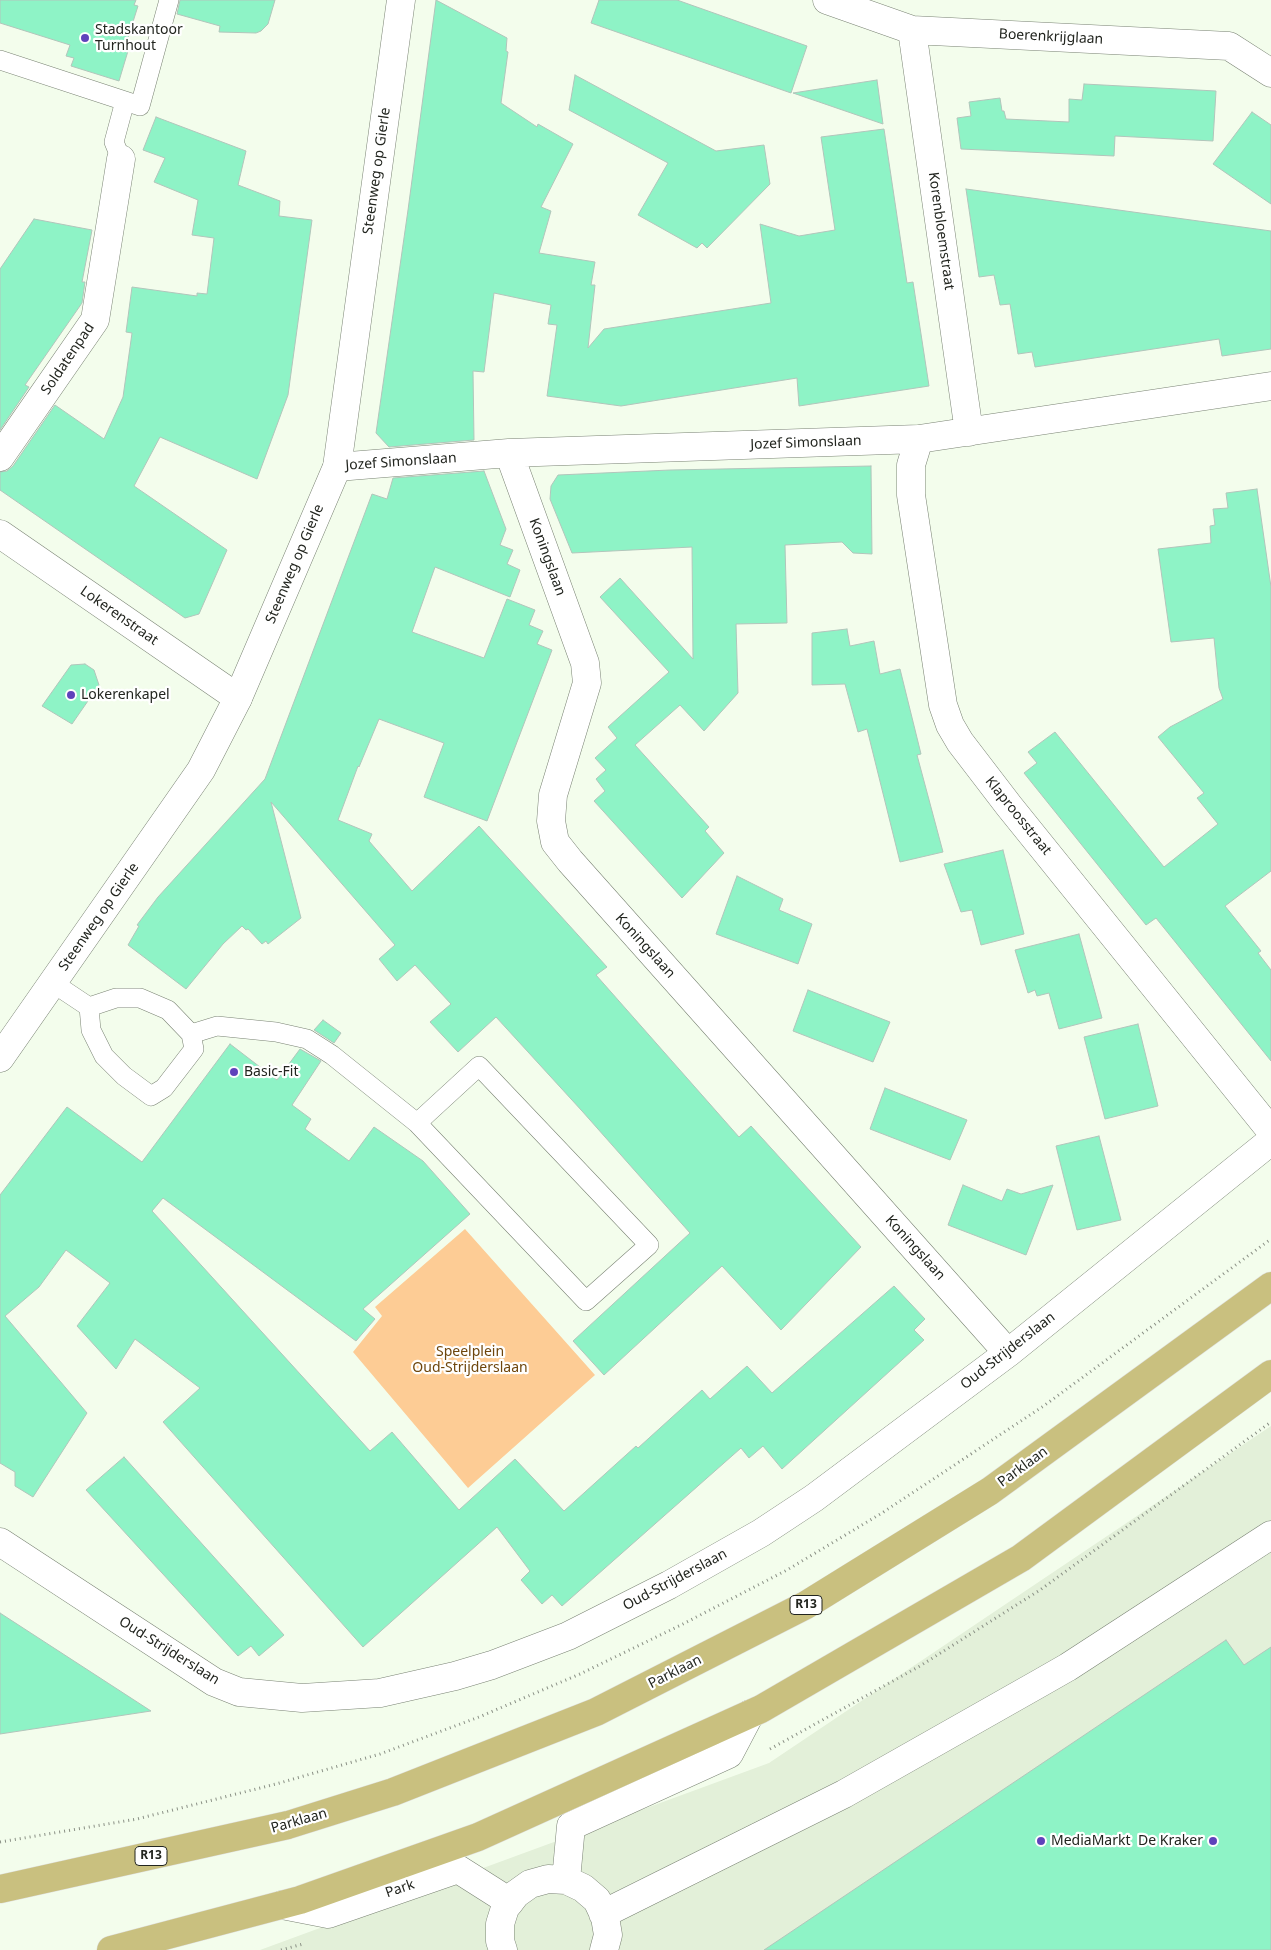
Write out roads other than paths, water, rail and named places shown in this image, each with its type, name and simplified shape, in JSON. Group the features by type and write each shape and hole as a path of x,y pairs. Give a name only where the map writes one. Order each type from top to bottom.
{"main road":[{"name":"Parklaan","path":"0,1889 288,1825 393,1792 596,1712 806,1605 990,1491 1271,1286"},
{"path":"111,1950 282,1906 478,1837 750,1714 1022,1558 1271,1374"}],"street":[{"name":"Steenweg op Gierle","path":"0,1058 201,770 238,698 337,467 400,0"},
{"name":"Boerenkrijglaan","path":"827,0 912,30 1229,46 1271,73"},
{"name":"Korenbloemstraat","path":"912,30 969,432"},
{"name":"Soldatenpad","path":"0,458 95,320 121,159"},
{"name":"Jozef Simonslaan","path":"337,467 509,453 918,439 1271,386"},
{"name":"Klaproosstraat","path":"918,439 911,465 911,495 943,705 950,725 960,742 1009,806 1271,1131"},
{"name":"Koningslaan","path":"509,453 585,664 587,683 553,795 551,821 555,842 576,869 1008,1353"},
{"name":"Lokerenstraat","path":"0,534 238,698"},
{"name":"Oud-Strijderslaan","path":"0,1542 214,1682 239,1692 302,1698 380,1693 455,1676 492,1665 568,1636 669,1585 761,1533 814,1498 1008,1353 1271,1141"},
{"path":"603,1914 844,1794 1047,1679 1271,1535"},
{"path":"566,1880 571,1826 729,1754 750,1714"},
{"name":"Park","path":"282,1906 328,1914 458,1869 510,1902"},
{"path":"503,1950 500,1941 500,1924 506,1908 516,1894 530,1884 548,1879 566,1880 583,1888 597,1900 603,1914 608,1935 604,1950"}],"lane":[{"path":"0,60 140,106 169,0"},
{"path":"121,159 114,142 125,101"},
{"path":"53,983 89,1007 92,1030 104,1056 124,1076 151,1096 164,1088 194,1049 191,1034 168,1010 140,998 116,998 89,1007"},
{"path":"191,1034 217,1026 276,1032 307,1040 332,1054 417,1123 586,1301 649,1245 479,1066 417,1123"}],"place":[{"name":"Stadskantoor Turnhout","path":"85,38"},
{"name":"Lokerenkapel","path":"71,695"},
{"name":"Basic-Fit","path":"234,1072"},
{"name":"MediaMarkt","path":"1041,1841"},
{"name":"De Kraker","path":"1213,1841"}],"park label":[{"name":"Speelplein Oud-Strijderslaan","path":"470,1360"}]}
